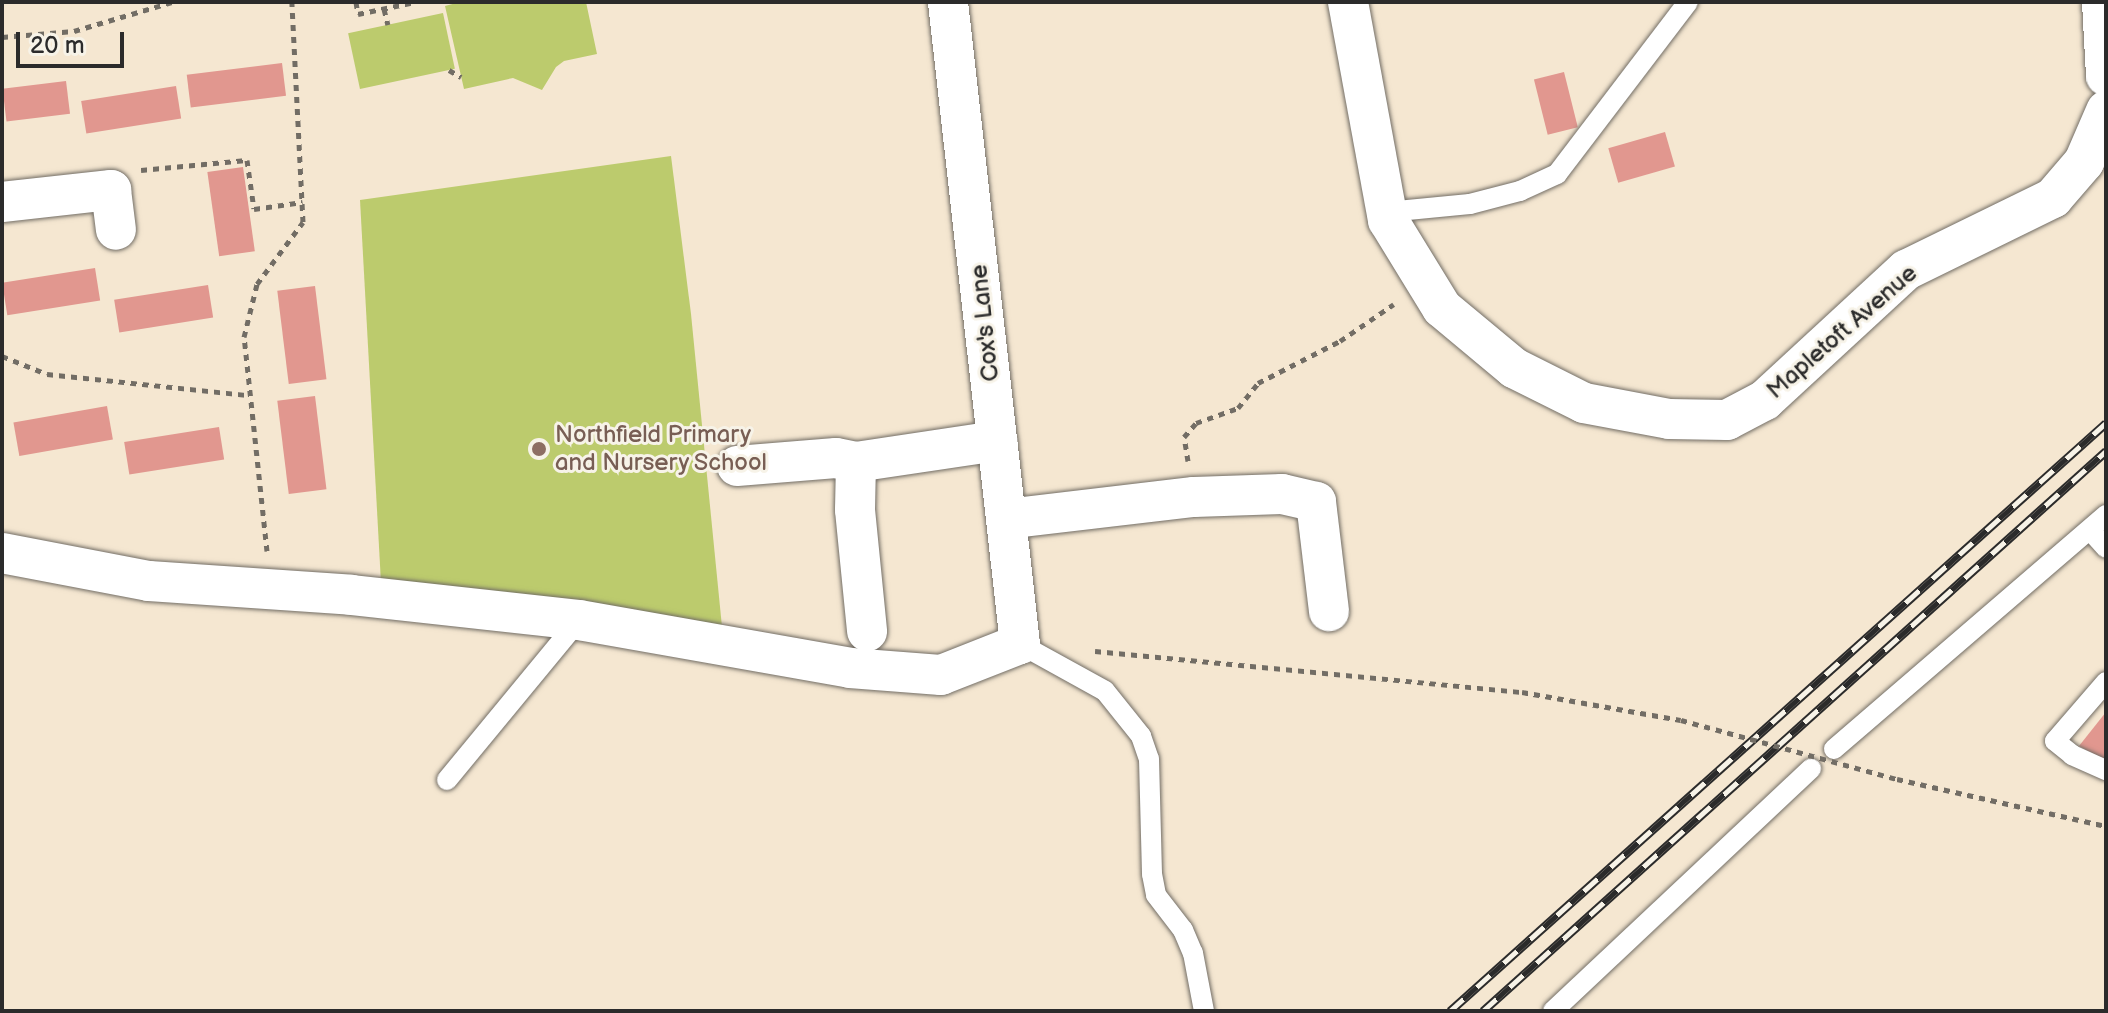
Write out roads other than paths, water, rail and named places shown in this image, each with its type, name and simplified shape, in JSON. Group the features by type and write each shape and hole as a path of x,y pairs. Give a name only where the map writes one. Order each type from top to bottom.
{"street":[{"name":"Cox's Lane","path":"948,2 1020,644"},
{"name":"Mapletoft Avenue","path":"1348,2 1387,212 1420,275 1442,308 1514,368 1584,403 1669,419 1727,420 1765,400 1906,270 2053,198 2084,162 2106,111"},
{"path":"2098,5 2106,76"},
{"path":"2,202 111,190 116,230"},
{"path":"737,466 836,458 856,462 997,441"},
{"path":"856,462 855,510 867,631"},
{"path":"1006,519 1194,497 1282,494 1316,502 1329,611"},
{"path":"2,553 149,581 270,589 579,620 850,668 941,675 1020,644"}],"lane":[{"path":"1387,212 1470,204 1520,191 1557,174 1688,2"},
{"path":"1834,749 2106,515"},
{"path":"2090,530 2106,548"},
{"path":"447,780 579,620"},
{"path":"1020,644 1105,691 1141,736 1149,759 1152,874 1156,895 1183,930 1193,953 1204,1011"},
{"path":"2106,682 2055,741 2072,755 2106,770"},
{"path":"1553,1011 1811,769"}],"railway":[{"path":"1450,1011 2106,423"},
{"path":"1483,1011 2106,451"}],"place":[{"name":"Northfield Primary and Nursery School","path":"539,449"}]}
